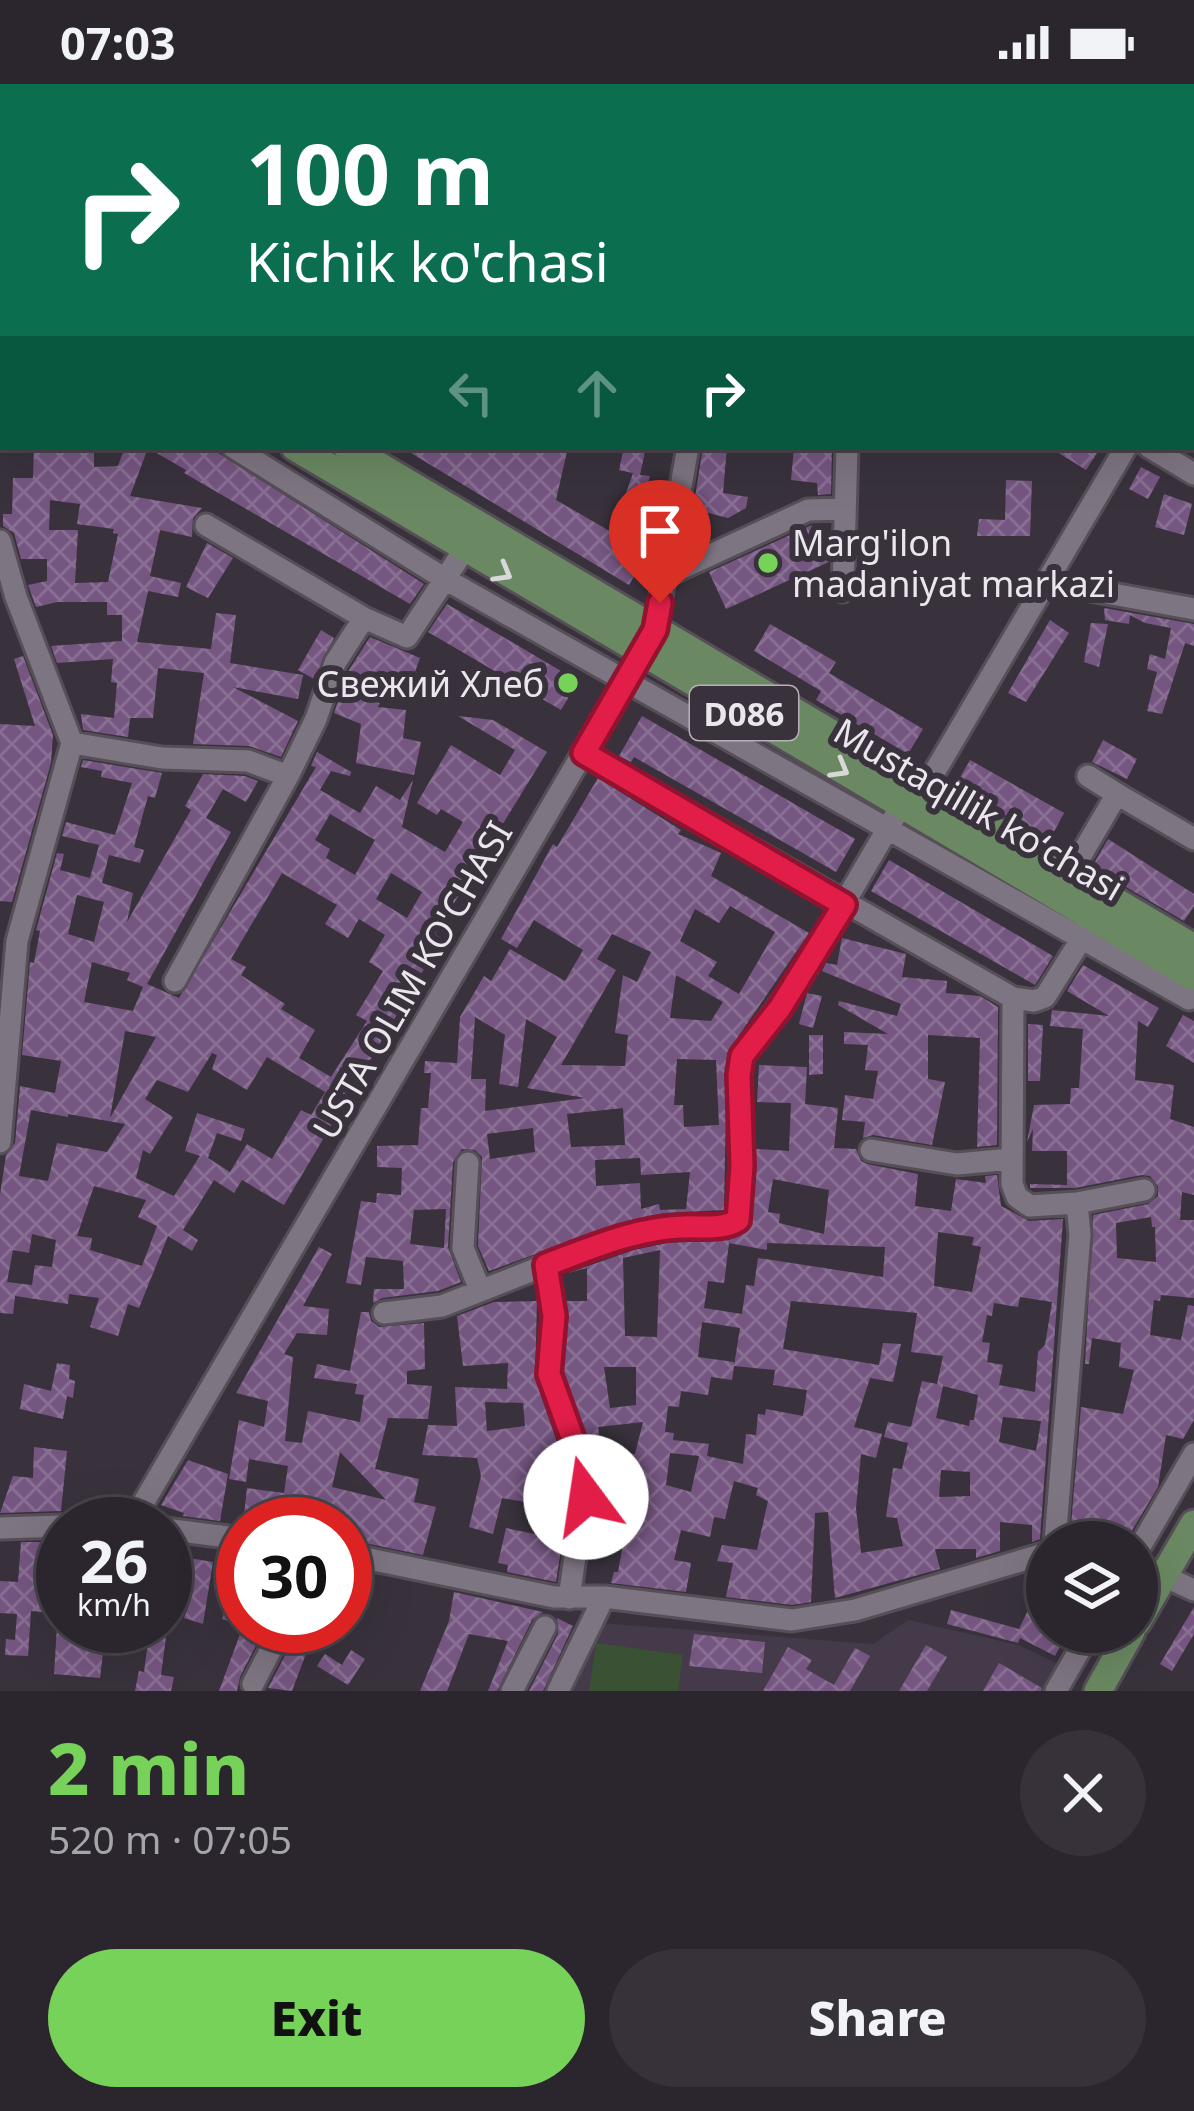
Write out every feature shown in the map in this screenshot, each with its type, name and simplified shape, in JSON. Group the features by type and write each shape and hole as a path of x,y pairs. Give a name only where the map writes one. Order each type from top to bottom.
{"main road":[{"name":"Mustaqillik koʻchasi","path":"300,450 464,550 648,642"},
{"name":"Mustaqillik koʻchasi","path":"352,450 1089,928 1191,988"},
{"name":"Mustaqillik koʻchasi","path":"905,807 1070,874 1194,947"},
{"path":"1158,1585 1194,1524"},
{"path":"1098,1691 1119,1653"}],"street":[{"path":"238,450 445,579 627,681 905,807"},
{"name":"USTA OLIM KO'CHASI","path":"147,1497 648,642 687,450"},
{"path":"843,590 847,450"},
{"path":"384,1313 442,1306 646,1232 726,1226 738,1220 742,1056 780,1008 1124,450"},
{"path":"1154,450 1194,473"},
{"path":"665,576 808,510 845,509"},
{"path":"394,548 411,518"},
{"path":"206,525 364,618 407,637 464,550"},
{"path":"0,541 16,597 72,743 8,940 0,1142"},
{"path":"1047,582 1194,609"},
{"path":"175,981 288,776 316,719 335,663 364,618"},
{"path":"72,743 162,758 248,761 288,776"},
{"path":"584,753 1013,998 1034,1001 1045,997 1089,928"},
{"path":"1088,776 1194,839"},
{"path":"1070,874 1117,794"},
{"path":"1013,998 1011,1160 1014,1191 1021,1202 1035,1207 1144,1190"},
{"path":"871,1150 957,1163 1011,1160"},
{"path":"469,1163 464,1248 480,1290"},
{"path":"1057,1521 1077,1282 1076,1203"},
{"path":"546,1265 554,1316 549,1374 586,1483 568,1598"},
{"path":"1155,1521 1194,1454"},
{"path":"0,1528 36,1527"},
{"path":"372,1559 568,1598 604,1597 764,1619 815,1618 855,1610 1026,1559"},
{"path":"1158,1574 1194,1590"},
{"path":"558,1691 604,1597"},
{"path":"512,1691 545,1627"},
{"path":"254,1684 270,1653"},
{"path":"1056,1691 1078,1653"}],"shaded area":[{"path":"908,1620 1018,1645 1026,1653 1064,1666 1049,1691 565,1691 600,1623 873,1644"}],"green space":[{"path":"596,1643 683,1655 678,1691 589,1691"}],"building":[{"path":"34,450 94,450 94,467 118,466 124,450 147,450 130,496 202,508 193,518 192,537 160,530 150,576 181,583 178,597 148,591 137,642 211,649 216,613 236,615 230,663 303,675 298,699 233,687 298,721 281,757 249,746 193,744 204,673 158,668 153,718 130,718 128,737 83,730 81,714 114,718 113,659 57,663 51,646 122,641 122,615 107,615 107,602 36,607 28,585 47,581 47,559 21,559 14,533 3,526 3,514 12,514 13,478 33,478","holes":["50,500 80,504 77,524 114,529 118,534 108,582 75,583 78,530 49,530"]},
{"path":"151,450 214,450 424,584 410,604 184,473 186,470"},
{"path":"406,450 567,450 556,500 620,537 614,548 641,564 629,585"},
{"path":"623,450 645,450 640,475 650,476 643,502 625,496 633,473 619,470"},
{"path":"703,450 727,450 723,493 748,497 746,508 728,518 693,509"},
{"path":"794,450 832,450 831,494 818,495 817,483 791,480"},
{"path":"1054,450 1099,450 1086,470"},
{"path":"1141,467 1160,477 1148,499 1129,489"},
{"path":"1006,480 1032,481 1030,536 977,536 979,519 1005,520"},
{"path":"1164,494 1192,504 1184,535 1155,527"},
{"name":"Marg'ilon madaniyat markazi","path":"812,525 829,562 726,609 709,572"},
{"path":"207,543 233,558 208,598 186,587"},
{"path":"447,604 578,681 561,710 428,632"},
{"path":"1104,608 1194,624 1194,646 1185,643 1162,714 1147,711 1157,672 1147,669 1150,654 1165,659 1171,628 1130,615 1129,624 1105,620"},
{"path":"1050,620 1069,633 1026,702 1008,693"},
{"path":"1091,623 1108,624 1099,667 1084,662"},
{"path":"770,624 836,662 829,673 923,729 908,754 816,700 821,691 754,651"},
{"path":"321,630 334,638 314,679 298,670"},
{"path":"370,637 420,658 415,672 443,683 438,698 390,678 378,707 406,710 403,738 421,742 414,775 356,763 361,724 334,713 349,670"},
{"path":"23,656 53,735 51,763 12,902 0,901 0,724 35,726 14,659"},
{"path":"458,716 493,720 547,752 435,934 442,939 418,979 428,985 411,1014 401,1008 284,1205 242,1180 234,1193 214,1180 183,1230 198,1240 192,1251 168,1236 139,1308 128,1304 118,1336 90,1327 99,1298 69,1294 68,1304 15,1296 13,1314 0,1313 0,1195 6,1155 15,1143 20,1086 55,1093 61,1061 22,1055 30,962 34,963 40,931 36,930 57,853 64,854 60,870 90,878 99,845 62,836 66,822 115,835 132,783 101,777 102,771 81,767 83,760 162,773 155,798 148,796 134,847 144,850 140,863 109,855 102,883 133,893 127,922 191,810 185,806 203,774 258,781 246,802 223,789 206,818 231,832 147,984 179,998 316,767 311,766 317,752 351,772 350,776 331,771 320,790 360,813 376,786 400,800 413,780 402,827 445,852 463,822 441,809 437,815 417,803 451,745 500,775 515,750","holes":["330,814 375,840 355,875 326,858 330,849 315,840","282,873 337,905 325,924 348,938 359,919 385,935 369,962 383,971 356,1015 367,1021 331,1077 299,1058 315,1030 241,975 246,967 231,959","391,873 422,892 407,918 376,899","77,895 104,902 94,942 68,934","92,962 130,973 127,980 143,987 133,1011 84,1002","125,1031 156,1037 110,1118","212,1053 217,1055 212,1069 247,1090 267,1057 325,1092 311,1115 301,1110 272,1159 247,1144 230,1172 208,1158 217,1133 241,1141 245,1129 197,1113 185,1151 200,1156 174,1196 136,1178 143,1150 150,1154 173,1117 145,1099 157,1080 188,1092","31,1110 125,1124 107,1152 57,1143 48,1181 19,1176","94,1186 146,1200 138,1217 157,1226 142,1266 90,1250 92,1238 77,1236","32,1234 56,1240 52,1267 35,1265 32,1285 7,1282 13,1250 29,1253"]},
{"path":"642,716 855,839 836,872 634,757 631,762 619,756"},
{"path":"1103,740 1137,759 1127,779 1092,762"},
{"path":"970,760 1064,813 1049,841 955,786"},
{"path":"598,778 681,830 678,834 721,853 711,876 809,933 727,1053 724,1210 664,1213 627,1221 489,1271 478,1246 482,1157 475,1150 462,1149 453,1162 448,1247 461,1282 373,1303 374,1289 404,1289 403,1261 366,1257 361,1285 346,1283 361,1201 376,1203 377,1193 401,1195 402,1168 377,1167 377,1146 418,1145 421,1108 428,1108 431,1073 424,1073 425,1061 457,1063 460,1017 484,976 491,981 510,949 565,981 583,950 534,920 517,948 501,939 553,844 557,847","holes":["730,906 775,932 739,994 708,976 717,962 680,941 695,909 719,923","612,934 651,952 637,982 623,975 615,1033 628,1035 625,1066 561,1065 616,970 597,959","676,975 723,1002 711,1021 670,1018","475,1017 505,1035 499,1084 518,1087 526,1019 557,1037 527,1088 585,1098 485,1111 486,1079 471,1079","677,1059 716,1060 719,1125 684,1127 683,1105 674,1105","623,1108 625,1145 571,1147 567,1114","533,1128 535,1152 490,1159 487,1134","640,1158 641,1175 690,1172 686,1209 660,1210 659,1204 641,1209 640,1183 596,1186 595,1160","446,1209 444,1248 410,1244 414,1210"]},
{"path":"1108,839 1194,894 1194,906 1184,921 1092,867"},
{"path":"889,860 1053,956 1035,985 871,891"},
{"path":"842,938 906,954 902,977 947,981 946,993 980,996 998,1007 997,1145 977,1147 980,1038 928,1035 928,1079 945,1082 932,1145 873,1135 863,1138 865,1122 842,1120 845,1095 873,1099 878,1071 865,1070 868,1045 844,1044 844,1032 888,1034 838,1005 839,1001 897,1016 901,1004 822,971 826,963 837,965"},
{"path":"1083,965 1159,1008 1148,1027 1138,1021 1135,1080 1174,1085 1170,1119 1194,1127 1194,1195 1182,1192 1180,1220 1194,1220 1194,1298 1161,1295 1160,1301 1154,1300 1150,1335 1181,1340 1188,1305 1194,1306 1194,1420 1183,1439 1166,1435 1158,1487 1138,1521 1071,1521 1081,1407 1123,1414 1134,1370 1119,1367 1121,1343 1092,1338 1089,1364 1085,1364 1093,1215 1148,1204 1158,1196 1158,1186 1150,1176 1142,1175 1075,1188 1030,1188 1030,1184 1067,1185 1067,1151 1032,1151 1033,1129 1027,1142 1034,1105 1070,1104 1071,1088 1079,1088 1083,1029 1050,1026 1052,1010 1109,1016 1067,991","holes":["1151,1217 1156,1262 1117,1258 1116,1223"]},
{"path":"807,993 822,996 813,1028 799,1024"},
{"path":"1183,1015 1194,1021 1194,1063 1166,1046"},
{"path":"1028,1024 1043,1025 1040,1081 1028,1081"},
{"path":"809,1035 823,1035 823,1074 809,1075"},
{"path":"759,1065 807,1067 805,1104 838,1108 834,1148 856,1149 867,1164 918,1174 915,1206 951,1211 956,1179 986,1183 985,1176 997,1175 1001,1206 1029,1221 1063,1219 1041,1521 1000,1522 1000,1551 976,1558 976,1549 935,1549 940,1569 835,1598 828,1512 815,1513 811,1602 792,1605 726,1597 733,1563 717,1561 722,1545 757,1550 768,1501 756,1495 758,1488 734,1481 725,1519 714,1517 710,1537 681,1530 674,1560 691,1563 686,1592 611,1583 618,1572 635,1478 606,1474 604,1526 595,1524 600,1478 564,1372 567,1301 587,1301 587,1268 568,1273 634,1250 728,1240 750,1229 756,1149 789,1151 791,1103 757,1102","holes":["773,1179 829,1190 824,1234 779,1223 780,1214 768,1212","938,1232 974,1237 972,1245 981,1247 972,1292 934,1286","729,1243 767,1250 767,1243 885,1247 883,1277 758,1258 754,1286 746,1285 742,1314 704,1308 708,1281 724,1283","660,1250 657,1337 625,1336 623,1258","1020,1297 1052,1302 1045,1345 1038,1352 1035,1392 999,1385 1003,1365 987,1362 990,1343 982,1342 994,1303 1018,1307","791,1301 917,1313 911,1352 943,1356 937,1384 922,1381 911,1427 888,1422 884,1437 908,1443 902,1469 893,1468 886,1517 897,1518 903,1546 861,1553 856,1508 861,1454 876,1458 882,1434 854,1427 870,1378 893,1382 901,1344 883,1343 879,1365 783,1349","702,1322 740,1328 734,1366 734,1362 698,1357","734,1366 775,1370 773,1385 807,1390 803,1416 766,1409 765,1415 758,1414 756,1435 746,1434 743,1464 707,1456 709,1444 673,1440 674,1433 665,1432 668,1406 679,1407 681,1391 708,1395 711,1377 732,1380","604,1367 636,1367 636,1405 610,1408","943,1386 978,1395 969,1426 936,1418","1003,1417 1041,1421 1036,1451 999,1442","643,1422 635,1454 602,1451 598,1427","670,1453 699,1456 691,1492 666,1485","941,1470 970,1472 970,1496 939,1497"]},
{"path":"319,1247 332,1254 303,1306 329,1309 327,1335 297,1333 284,1354 293,1357 285,1441 302,1443 308,1411 360,1422 364,1395 355,1394 357,1384 314,1378 317,1364 350,1371 361,1312 369,1312 379,1327 424,1323 425,1369 407,1371 407,1384 432,1386 428,1419 388,1418 375,1469 419,1479 414,1502 436,1507 423,1555 372,1545 372,1497 246,1497 247,1488 284,1493 288,1466 249,1459 246,1482 229,1479 239,1420 264,1427 268,1401 236,1393","holes":["340,1452 386,1500 332,1487"]},
{"path":"537,1301 535,1378 571,1483 556,1582 507,1572 508,1565 498,1563 506,1528 554,1538 560,1508 502,1498 493,1534 469,1527 481,1476 477,1458 422,1455 428,1425 457,1426 455,1387 507,1389 508,1363 463,1366 457,1316 494,1302","holes":["485,1402 523,1403 525,1426 487,1431"]},
{"path":"57,1363 70,1365 69,1379 75,1381 63,1419 20,1409 24,1384 51,1391"},
{"path":"34,1447 67,1451 62,1497 36,1497 36,1512 0,1513 13,1476 33,1478"},
{"path":"188,1460 228,1474 224,1497 216,1497 216,1520 192,1517 192,1497 166,1497"},
{"path":"21,1542 36,1542 36,1611 31,1611 28,1656 5,1655 6,1639 15,1640 17,1614 0,1613 0,1581 18,1582"},
{"path":"192,1558 213,1562 203,1624 192,1621"},
{"path":"454,1592 543,1612 532,1620 497,1691 488,1691 508,1641 469,1634 447,1691 420,1691 449,1621"},
{"path":"1194,1607 1194,1634 1172,1671 1160,1664"},
{"path":"951,1610 1019,1629 1026,1614 1026,1641 1020,1638 1018,1643 947,1624"},
{"path":"557,1618 573,1626 543,1691 529,1691 558,1634"},
{"path":"694,1634 765,1642 762,1673 689,1666"},
{"path":"926,1645 947,1657 927,1691 899,1691"},
{"path":"788,1647 812,1660 806,1669 834,1685 855,1648 870,1656 850,1691 763,1691"},
{"path":"55,1653 103,1653 100,1678 54,1674"},
{"path":"146,1653 164,1653 161,1675 174,1677 171,1691 135,1691 139,1671 144,1672"},
{"path":"233,1653 252,1653 237,1691 219,1691"},
{"path":"286,1653 306,1653 292,1691 268,1688"},
{"path":"349,1653 365,1659 348,1685 317,1666 325,1654 342,1665"},
{"path":"999,1663 1042,1688 1041,1691 983,1691"}],"place":[{"name":"Marg'ilon madaniyat markazi","path":"768,563"},
{"name":"Свежий Хлеб","path":"568,683"}],"route":[{"path":"586,1497 581,1462 549,1374 554,1316 546,1265 667,1227 726,1226 738,1220 742,1056 780,1008 844,905 584,753 655,630 660,603"}]}
